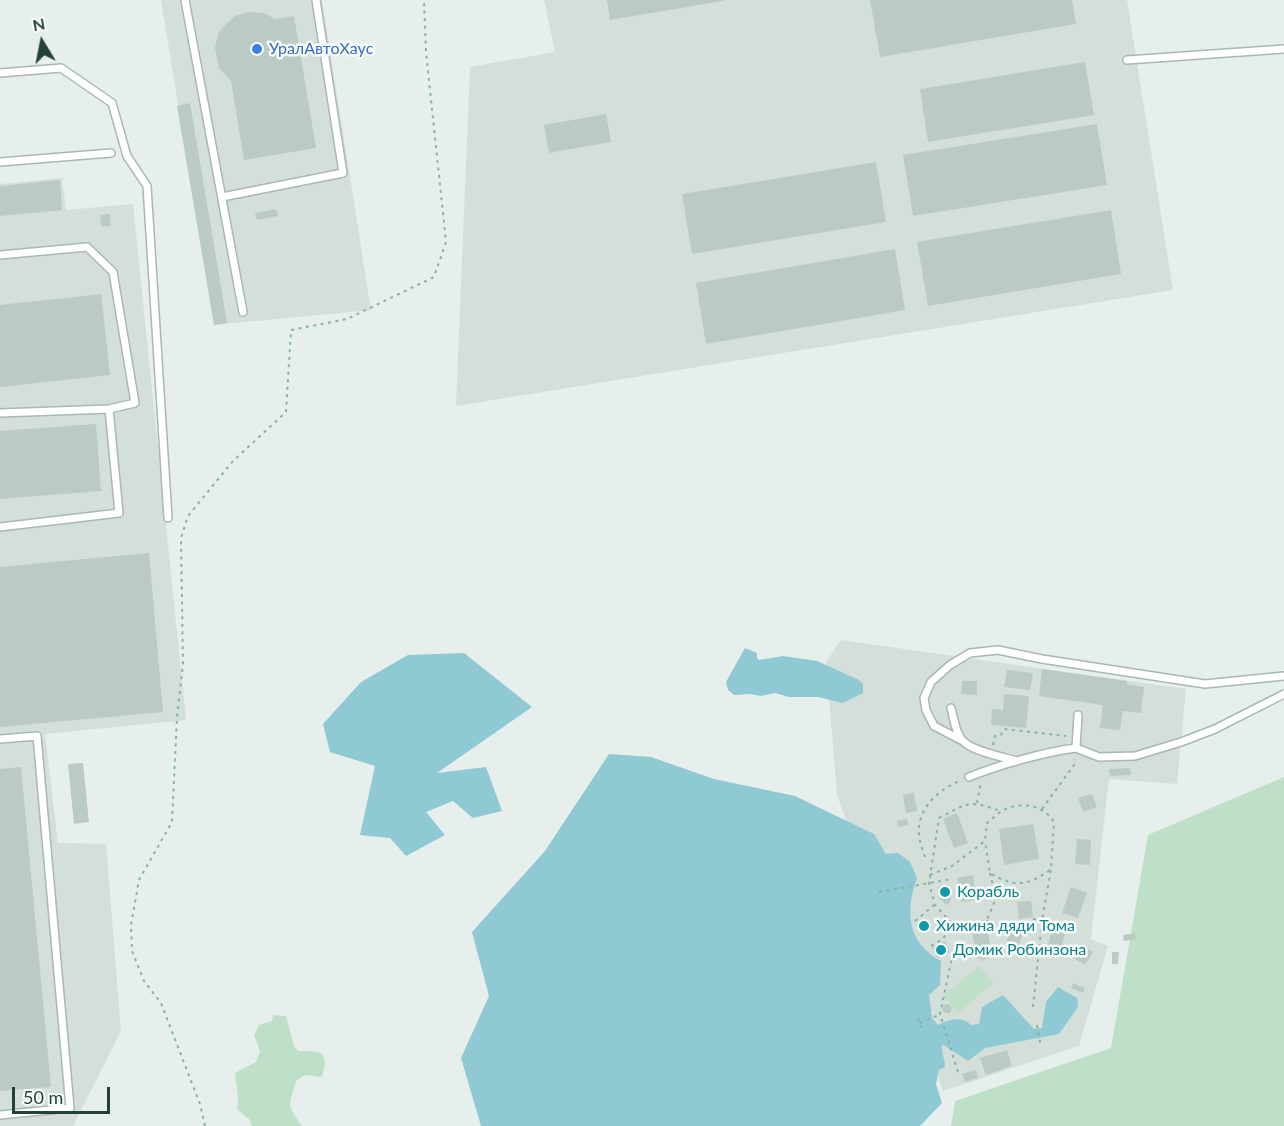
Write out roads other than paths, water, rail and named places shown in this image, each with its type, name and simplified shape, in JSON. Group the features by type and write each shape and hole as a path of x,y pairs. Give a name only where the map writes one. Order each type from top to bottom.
{"lane":[{"path":"185,0 243,312"},
{"path":"222,197 344,173 316,0"},
{"path":"1127,60 1284,49"},
{"path":"0,73 62,68 112,103 127,156 147,186 168,518"},
{"path":"0,162 111,153"},
{"path":"0,255 87,247 113,272 135,403 109,409 0,413"},
{"path":"0,528 119,513 109,409"},
{"path":"1019,762 973,747 934,726 926,710 924,698 931,682 950,665 970,653 998,650 1205,684 1284,675"},
{"path":"969,777 1056,750 1076,748 1099,757 1135,756 1215,729 1284,694"},
{"path":"951,708 956,728 963,741"},
{"path":"1076,748 1078,715"},
{"path":"0,739 37,736 70,1108 0,1115"}],"water":[{"path":"745,648 757,653 759,660 783,656 817,661 859,680 863,684 863,693 842,703 818,697 789,697 775,693 761,696 734,695 728,690 726,682"},
{"path":"464,653 532,707 437,773 486,767 502,811 473,818 453,801 426,812 445,835 406,856 390,838 360,835 375,766 330,752 323,724 361,682 408,655"},
{"path":"609,754 651,757 714,779 795,796 874,834 886,854 898,853 910,862 917,878 910,914 915,936 930,954 941,961 940,985 929,995 932,1018 938,1025 954,1019 963,1020 971,1025 979,1024 982,1007 1003,995 1034,1029 1042,1028 1046,1002 1058,987 1077,998 1078,1007 1059,1034 985,1048 968,1061 942,1044 945,1067 939,1070 936,1084 942,1103 920,1126 481,1126 461,1058 489,996 472,932 545,851"}],"place":[{"name":"УралАвтоХаус","path":"257,49"},
{"name":"Корабль","path":"945,892"},
{"name":"Хижина дяди Тома","path":"924,926"},
{"name":"Домик Робинзона","path":"941,950"}]}
